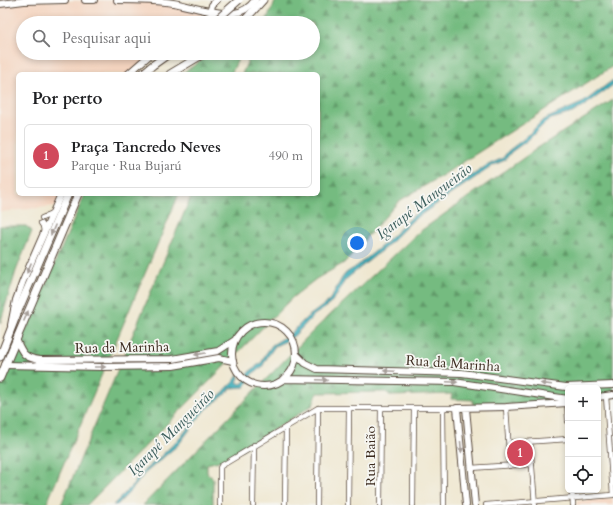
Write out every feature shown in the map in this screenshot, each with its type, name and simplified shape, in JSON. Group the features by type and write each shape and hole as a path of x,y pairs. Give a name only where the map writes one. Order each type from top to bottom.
{"main road":[{"path":"0,4 24,1 65,0"},
{"path":"85,0 94,0"},
{"path":"117,0 155,1 227,13 239,12 255,0"},
{"path":"211,10 212,6 217,0"},
{"path":"221,16 239,0"},
{"path":"248,16 263,0"},
{"path":"200,8 202,11 202,16"},
{"path":"130,72 144,60"},
{"path":"144,72 160,60"},
{"path":"173,72 193,60"},
{"path":"11,330 11,321 16,300 60,196"},
{"path":"0,357 67,196"},
{"path":"0,378 77,196"},
{"path":"265,322 277,325 289,334 292,340 296,354 292,368 283,379 277,382 263,386 250,382 244,378 235,367 232,354 235,340 244,329 250,325 265,322"},
{"name":"Rua da Marinha","path":"16,339 23,353 30,359 40,360 172,359 218,351 235,340"},
{"name":"Rua da Marinha","path":"296,354 305,363 317,369 462,373 566,387 613,385"},
{"name":"Rua da Marinha","path":"5,365 102,367 173,366 219,358 233,361"},
{"name":"Rua da Marinha","path":"283,379 454,382 565,400"},
{"path":"601,396 613,395"},
{"path":"466,505 457,408 506,407 565,401"},
{"path":"466,408 475,505"},
{"path":"458,421 464,419 467,421"}],"street":[{"path":"44,232 41,221 52,214"},
{"path":"486,505 535,503 613,495 611,435 606,396"},
{"path":"506,407 510,466"},
{"path":"317,505 318,408"},
{"path":"220,505 221,466 318,408 457,408"},
{"path":"348,505 349,408"},
{"name":"Rua Baião","path":"380,505 381,408"},
{"path":"412,505 414,408"},
{"path":"443,408 444,505"},
{"path":"285,505 286,427"},
{"path":"508,443 565,439"},
{"path":"530,442 535,503"},
{"path":"253,505 254,445"},
{"path":"472,468 532,464"},
{"path":"572,493 573,505"}],"shaded area":[{"path":"160,0 201,11 201,16 16,16 16,60 147,60 132,72 16,72 16,196 60,196 56,206 0,212 0,5 24,1"},
{"path":"613,498 613,505 577,505 577,501"}],"green space":[{"path":"276,0 613,0 613,66 443,175 399,201 344,263 316,279 293,297 87,505 61,505 191,196 320,196 320,72 243,72 248,60 320,60 320,16 268,16"},
{"path":"202,60 238,60 232,72 184,72"},
{"path":"613,100 613,397 601,398 601,385 565,385 565,401 474,407 473,400 451,399 452,394 391,396 386,392 317,393 313,405 227,459 207,464 207,473 213,478 213,505 143,505 315,329 419,232 539,147"},
{"path":"84,196 178,196 46,505 0,505 0,385"},
{"path":"0,226 26,226 32,231 16,271 0,324"},
{"path":"530,442 532,464 510,466 509,443"}],"water":[{"path":"613,80 613,85 584,106 572,113 551,119 528,140 511,152 505,160 494,165 413,220 387,246 345,280 337,295 328,306 314,315 295,335 275,346 262,367 252,374 245,387 231,388 203,412 179,444 144,474 118,504 113,505 132,486 141,473 181,437 201,410 224,392 236,379 238,374 239,378 237,382 241,384 244,382 249,372 262,362 272,345 290,334 306,318 328,302 346,273 383,245 413,216 486,166 503,158 508,151 525,138 543,120 584,102"}],"place":[{"name":"Praça Tancredo Neves","path":"520,453"}],"water label":[{"name":"Igarapé Mangueirão","path":"424,201"},
{"name":"Igarapé Mangueirão","path":"171,432"}]}
